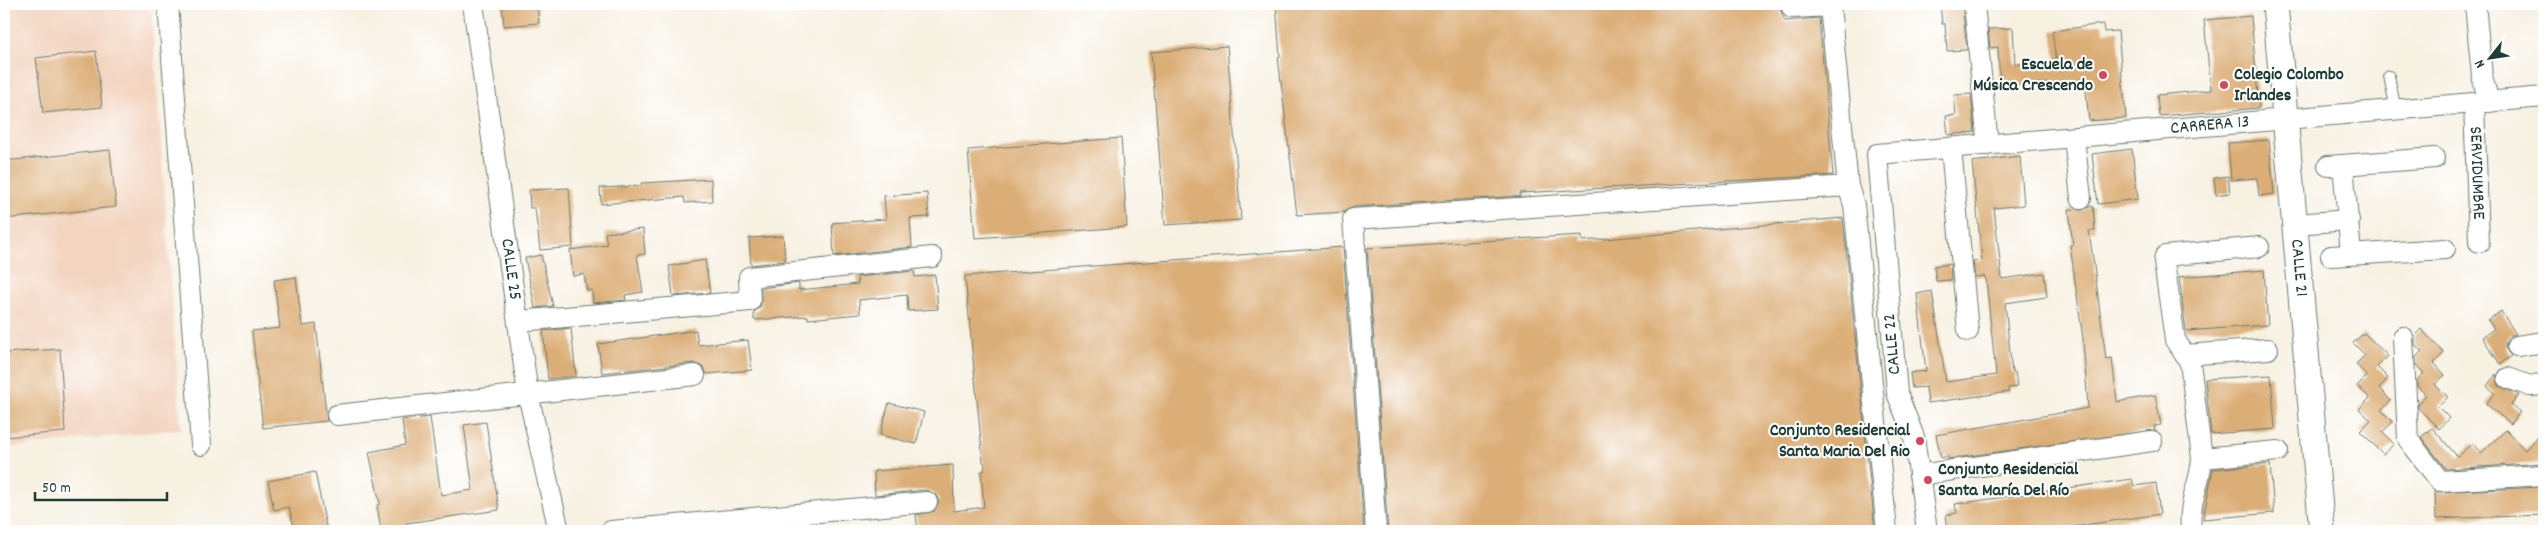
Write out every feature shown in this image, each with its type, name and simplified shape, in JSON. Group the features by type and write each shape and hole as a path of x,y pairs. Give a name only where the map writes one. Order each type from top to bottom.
{"street":[{"path":"168,4 201,446"},
{"name":"CALLE 25","path":"473,4 528,394 558,531"},
{"path":"1974,4 1988,145"},
{"name":"CALLE 21","path":"2275,4 2287,119 2322,531"},
{"name":"SERVIDUMBRE","path":"2475,4 2482,76 2479,242"},
{"path":"1792,8 1830,6 1848,186 1854,205 1887,531"},
{"name":"CARRERA 13","path":"1877,154 2544,97"},
{"path":"2074,138 2081,198"},
{"path":"1951,148 1968,331"},
{"name":"CALLE 22","path":"1877,154 1897,393 1914,437 1927,531"},
{"path":"2351,254 2349,220 2335,165 2435,158"},
{"path":"1376,531 1353,219 1848,186"},
{"path":"2295,224 2349,220"},
{"path":"2192,531 2190,512 2201,473 2202,458 2190,362 2175,340 2164,262 2165,256 2259,247"},
{"path":"2331,256 2445,249"},
{"path":"519,321 750,301 750,277 932,257"},
{"path":"2403,337 2408,438 2440,481 2544,475"},
{"path":"2517,346 2544,342"},
{"path":"2185,355 2268,349"},
{"path":"337,415 695,375"},
{"path":"2508,378 2530,386 2544,385"},
{"path":"1919,474 2152,441"},
{"path":"2202,458 2278,451"},
{"path":"611,531 927,502"}],"lane":[{"path":"2389,76 2396,110"}],"shaded area":[{"path":"4,4 151,4 181,429 4,448"}],"building":[{"path":"502,4 537,4 539,23 504,26"},
{"path":"1276,4 1781,4 1780,9 1785,21 1819,18 1833,175 1520,193 1520,196 1352,207 1344,212 1297,215 1278,57 1280,57"},
{"path":"1940,4 1962,4 1967,50 1947,51 1945,24 1942,24"},
{"path":"2251,16 2259,108 2159,116 2157,95 2211,90 2204,20"},
{"path":"2103,24 2104,32 2118,31 2126,118 2089,121 2085,82 2049,87 2048,83 2000,86 1998,47 1990,48 1988,29 2013,28 2015,64 2035,64 2056,60 2052,31"},
{"path":"1227,46 1241,220 1165,225 1151,52"},
{"path":"96,51 102,107 43,113 36,58"},
{"path":"1971,94 1975,132 1948,135 1946,116 1956,115 1954,95"},
{"path":"1121,138 1127,227 975,238 968,150"},
{"path":"2269,140 2274,194 2259,196 2257,178 2231,180 2228,143"},
{"path":"2132,149 2138,199 2098,204 2092,154"},
{"path":"110,150 116,207 4,219 4,161"},
{"path":"2020,156 2024,205 1994,208 2002,279 2044,273 2047,297 2005,303 2012,373 2015,372 2017,387 2008,388 2009,392 1928,403 1926,387 1912,388 1910,373 1926,371 1917,294 1932,291 1946,382 1996,375 1986,279 1984,276 1975,277 1973,261 1982,260 1972,162"},
{"path":"2228,176 2230,193 2216,195 2214,178"},
{"path":"711,179 712,201 685,203 684,197 601,204 600,188 642,186 641,183"},
{"path":"569,188 573,247 540,250 535,208 530,208 529,190"},
{"path":"927,193 929,217 910,218 912,247 834,256 832,223 886,219 884,196"},
{"path":"2093,206 2095,231 2089,231 2106,359 2112,358 2117,402 2155,395 2161,425 2154,426 2155,430 1948,459 1948,456 1941,458 1936,435 2088,408 2083,339 2070,245 2073,245 2069,209 2082,210"},
{"path":"1843,218 1875,531 1388,531 1367,248 1582,235 1582,241"},
{"path":"643,229 645,254 637,255 643,292 625,295 626,300 593,303 592,290 587,291 584,274 573,276 570,250 607,245 605,233"},
{"path":"783,236 785,261 751,265 749,238"},
{"path":"1343,247 1364,531 918,531 916,515 934,511 939,501 936,495 926,490 875,495 874,471 953,465 954,511 984,507 981,471 984,471 985,463 983,462 965,276"},
{"path":"541,255 553,306 535,308 525,258"},
{"path":"705,260 710,293 673,296 669,266"},
{"path":"1950,264 1951,280 1936,281 1934,266"},
{"path":"2264,270 2268,325 2186,331 2179,277"},
{"path":"914,271 915,277 935,275 938,309 908,311 907,295 859,300 860,314 808,319 808,316 754,320 754,312 761,306 761,288 799,283 799,290 858,284 857,277"},
{"path":"296,277 302,326 316,324 327,421 263,428 252,331 280,328 274,280"},
{"path":"2501,311 2516,334 2510,336 2506,342 2505,348 2511,356 2500,364 2482,337 2494,329 2488,320"},
{"path":"571,328 576,376 548,379 543,331"},
{"path":"2421,329 2444,353 2434,363 2445,375 2435,384 2448,397 2438,407 2449,418 2439,429 2418,408 2418,403 2426,395 2417,386 2417,380 2424,373 2416,365 2416,357 2422,351 2415,345 2415,335"},
{"path":"696,330 698,345 748,340 752,370 707,374 704,368 694,363 602,373 598,344"},
{"path":"2364,333 2388,356 2377,367 2388,378 2379,388 2391,401 2381,410 2393,422 2382,432 2394,444 2383,454 2360,431 2371,420 2359,409 2370,398 2357,386 2367,376 2356,364 2365,355 2353,343"},
{"path":"60,349 65,432 4,437 4,353"},
{"path":"2496,374 2499,386 2519,395 2511,405 2520,412 2511,424 2486,404 2495,393 2487,386"},
{"path":"2271,375 2275,429 2211,434 2205,379"},
{"path":"889,403 924,412 916,444 880,435"},
{"path":"430,417 441,495 473,490 464,425 486,422 499,510 406,523 406,527 381,530 377,505 380,504 369,452 405,445 402,420"},
{"path":"2432,428 2458,457 2472,443 2481,453 2506,430 2525,450 2537,438 2544,446 2544,463 2446,469 2421,437"},
{"path":"2270,464 2274,513 2203,519 2213,469"},
{"path":"315,472 327,531 295,531 289,507 274,510 268,481"},
{"path":"2132,479 2134,486 2156,483 2160,514 2044,531 1948,531 1946,515 1957,513 1955,504"},
{"path":"2544,487 2544,515 2436,519 2435,492"}],"place":[{"name":"Escuela de Música Crescendo","path":"2103,75"},
{"name":"Colegio Colombo Irlandes","path":"2224,85"},
{"name":"Conjunto Residencial Santa Maria Del Rio","path":"1920,441"},
{"name":"Conjunto Residencial Santa María Del Río","path":"1928,480"}]}
